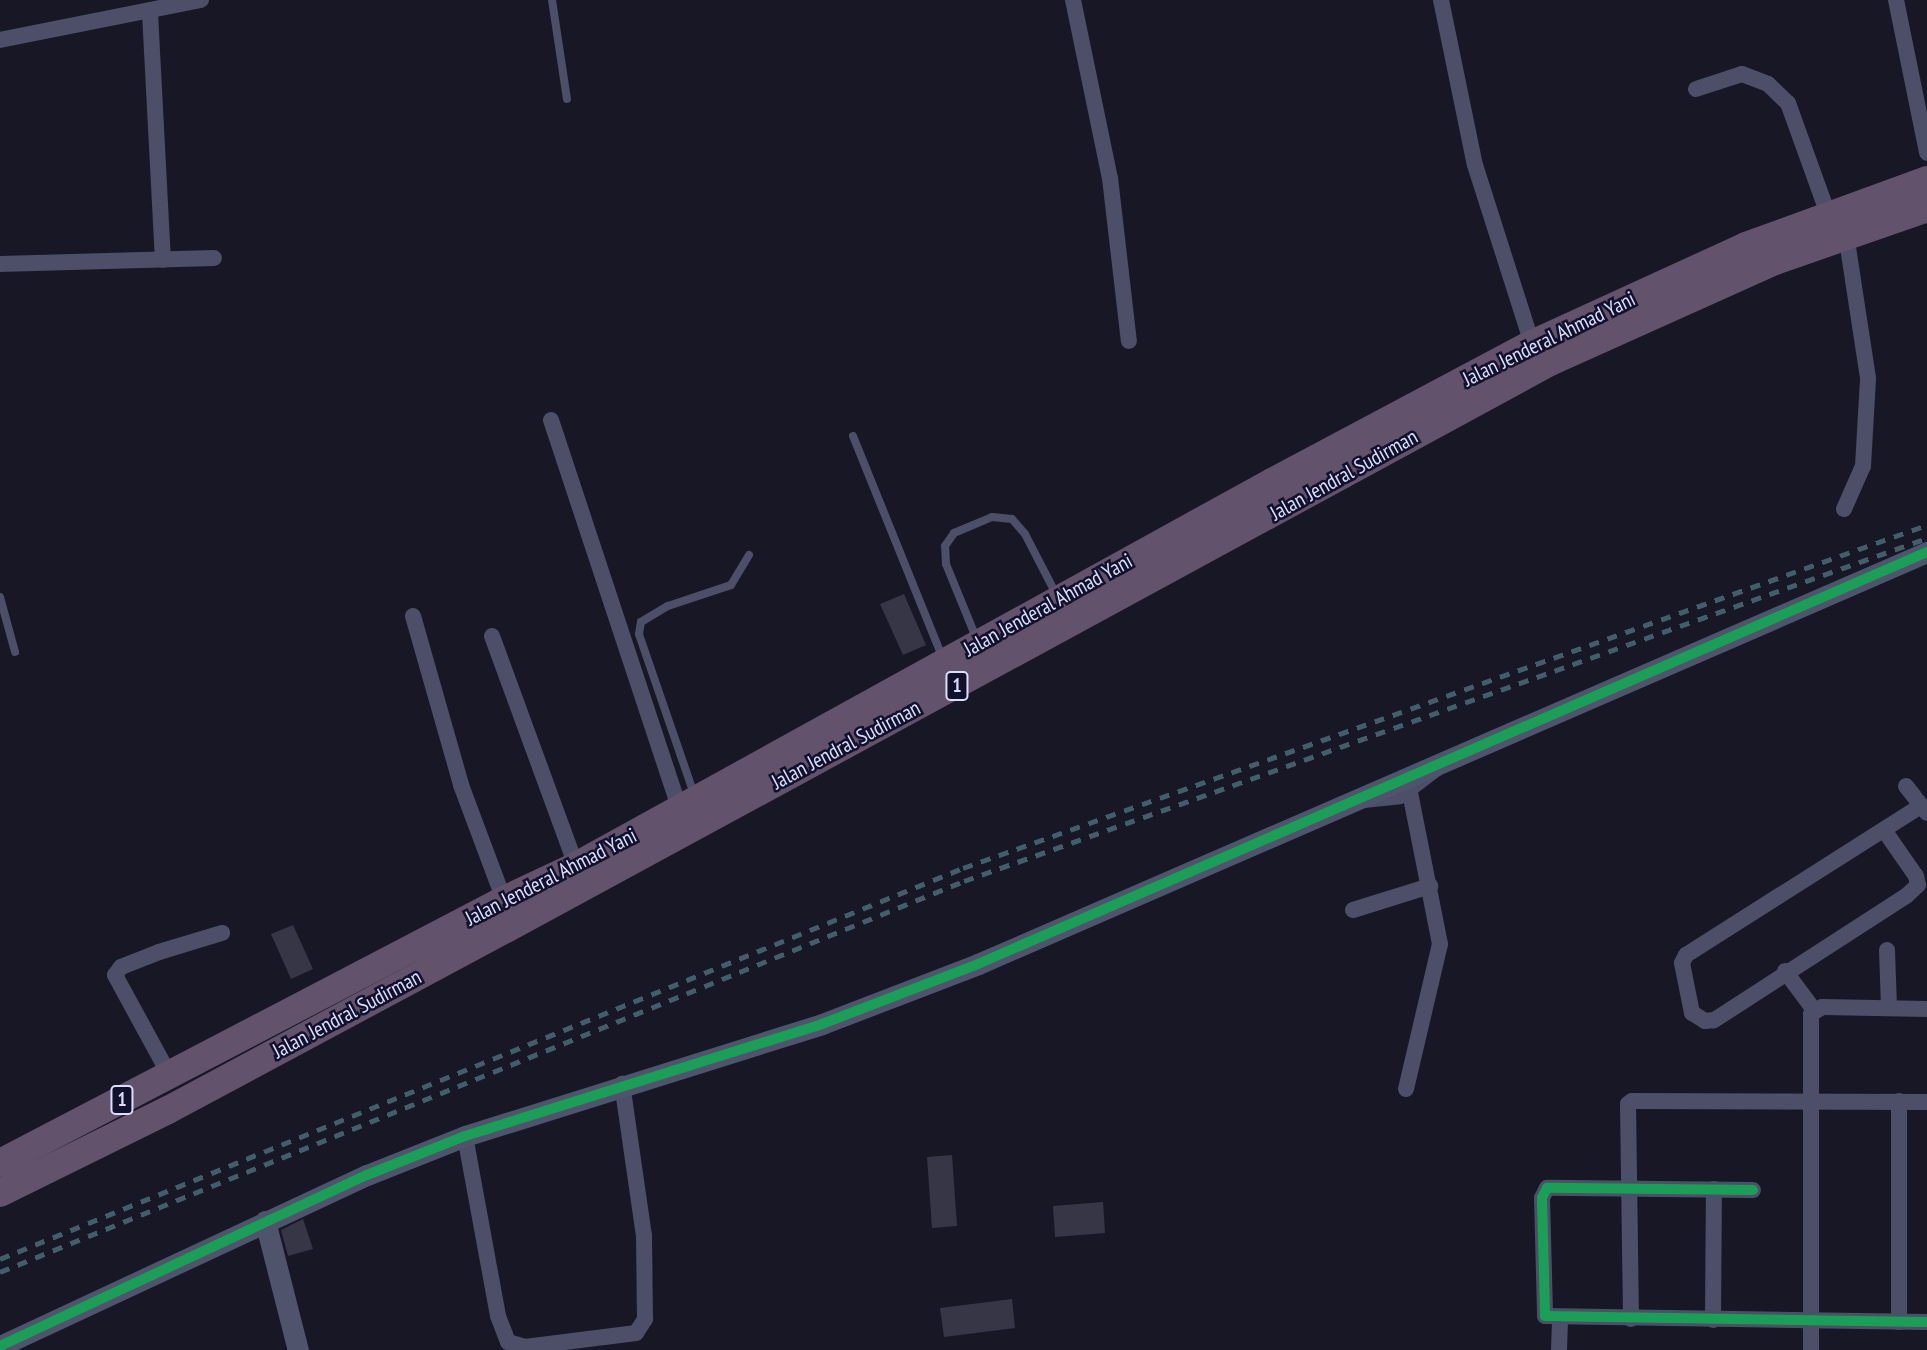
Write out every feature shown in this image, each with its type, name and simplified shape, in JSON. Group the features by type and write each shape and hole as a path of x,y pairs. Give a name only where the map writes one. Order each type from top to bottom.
{"highway":[{"name":"Jalan Jenderal Ahmad Yani","path":"1064,612 1532,344 1837,224 1927,180"},
{"name":"Jalan Jendral Sudirman","path":"0,1193 168,1110 1064,612 1550,362 1837,224 1927,208"},
{"name":"Jalan Jenderal Ahmad Yani","path":"0,1163 245,1039 504,900 576,866 944,662 984,656"}],"street":[{"path":"0,40 201,0"},
{"path":"1073,0 1111,188 1129,341"},
{"path":"1441,0 1475,165 1532,344"},
{"path":"1896,0 1927,153"},
{"path":"150,12 163,260"},
{"path":"1696,89 1742,74 1768,84 1788,103 1837,224 1868,379 1863,466 1844,509"},
{"path":"0,264 214,258"},
{"path":"551,420 688,804"},
{"path":"0,1346 265,1221 465,1136 861,1009 978,964 1443,763 1736,631 1927,552"},
{"path":"413,616 461,785 504,900"},
{"path":"492,636 576,866"},
{"path":"1352,801 1410,792 1443,763"},
{"path":"1884,830 1918,885 1714,1020 1705,1021 1692,1013 1682,963 1686,955 1884,830 1924,810 1906,786"},
{"path":"1406,1089 1440,950 1430,886 1410,792"},
{"path":"1353,910 1430,886"},
{"path":"170,1076 116,975 121,967 222,933"},
{"path":"1887,950 1889,1008"},
{"path":"1785,971 1814,1010 1810,1101 1811,1350"},
{"path":"1814,1010 1927,1009"},
{"path":"465,1136 498,1315 508,1342 525,1347 636,1333 645,1319 644,1236 622,1084"},
{"path":"1631,1319 1628,1104 1632,1101 1927,1102"},
{"path":"1899,1101 1899,1322"},
{"path":"1753,1190 1552,1186 1544,1191 1543,1312 1549,1318 1927,1322"},
{"path":"1713,1320 1714,1189"},
{"path":"265,1221 298,1350"},
{"path":"1559,1350 1560,1318"}],"lane":[{"path":"552,0 567,99"},
{"path":"853,436 944,662"},
{"path":"984,656 946,564 944,546 954,533 992,517 1012,520 1025,534 1064,612"},
{"path":"688,804 639,634 641,622 668,606 731,585 749,555"},
{"path":"0,597 15,652"}],"building":[{"path":"904,594 926,645 903,655 880,604"},
{"path":"293,925 313,969 291,979 271,934"},
{"path":"952,1155 957,1226 932,1228 927,1157"},
{"path":"1103,1202 1105,1233 1055,1237 1053,1206"},
{"path":"303,1219 313,1249 288,1256 281,1230"},
{"path":"1012,1299 1015,1328 944,1337 940,1308"}],"railway":[{"path":"0,1259 963,868 1927,525"},
{"path":"0,1272 964,881 1927,538"}],"cycle path":[{"path":"0,1346 367,1175 465,1136 822,1024 978,964 1927,552"},
{"path":"1753,1190 1547,1188 1542,1198 1545,1316 1927,1322"}]}
